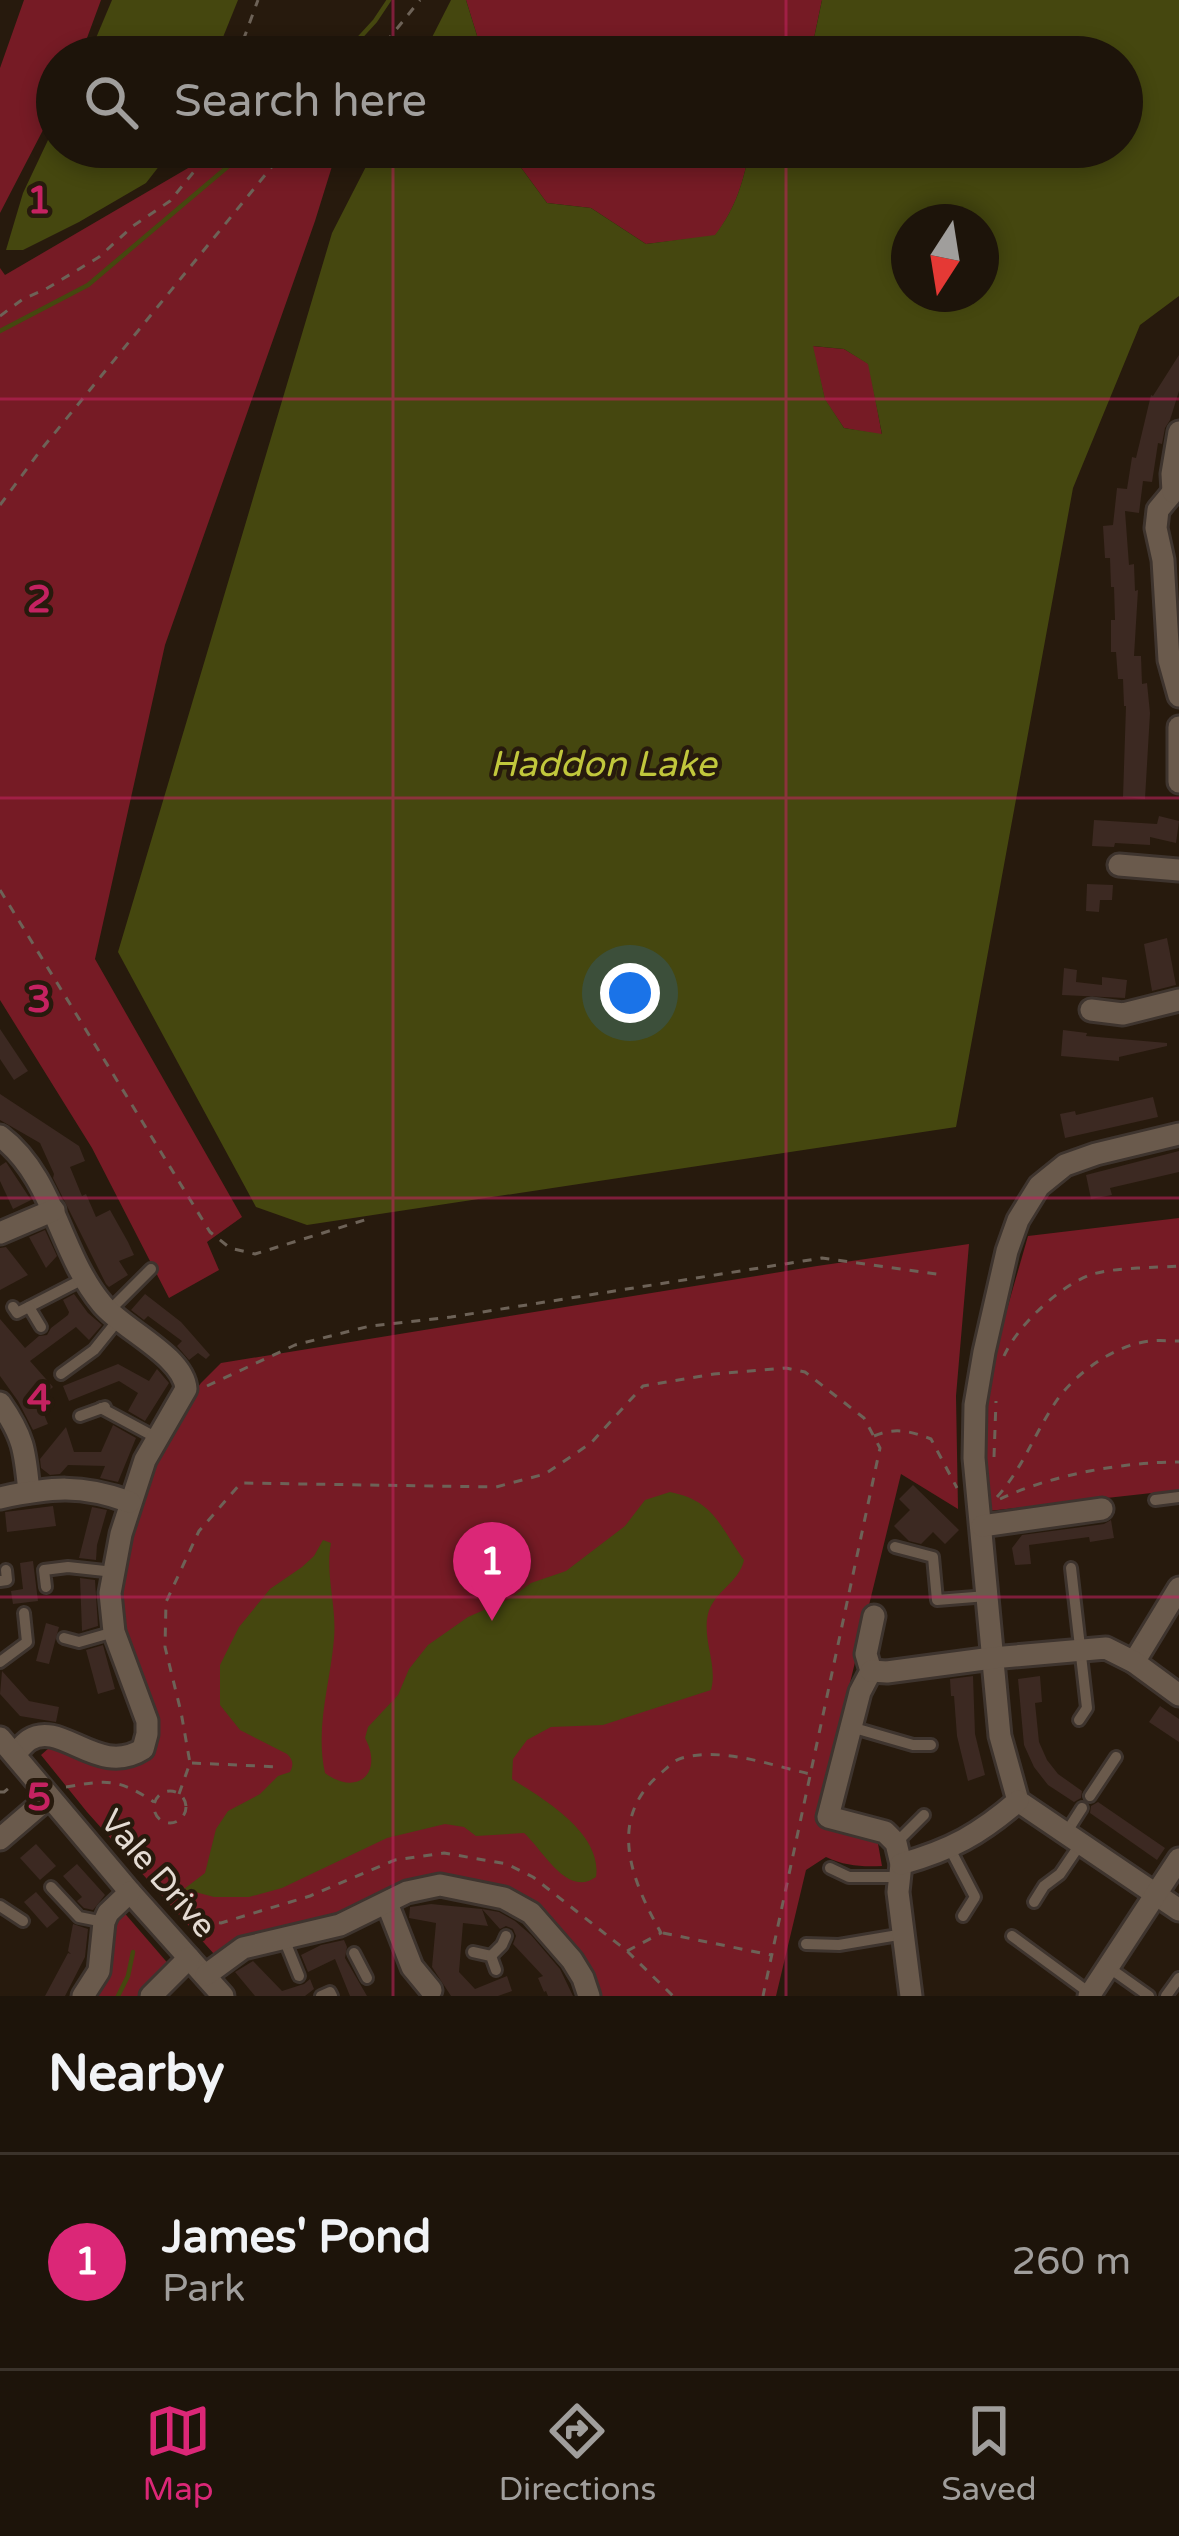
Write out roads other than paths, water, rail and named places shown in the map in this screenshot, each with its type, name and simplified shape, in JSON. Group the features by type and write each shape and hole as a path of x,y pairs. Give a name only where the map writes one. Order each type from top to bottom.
{"street":[{"path":"1179,432 1172,474 1176,491 1158,510 1156,527 1163,560 1169,660 1179,696"},
{"path":"1179,727 1179,782"},
{"path":"1119,865 1179,870"},
{"path":"1091,1010 1123,1014 1179,1000"},
{"path":"1179,1134 1065,1165 1039,1186 1018,1220 1007,1251 975,1406 974,1458 985,1513 1000,1736 1018,1801 1179,1910"},
{"path":"2,1141 24,1158 103,1306 171,1362 185,1378 186,1389 155,1438 130,1502 110,1593 114,1632 147,1721 143,1749 106,1758 46,1734 7,1746"},
{"path":"0,1233 54,1210"},
{"path":"0,1403 23,1443 29,1492"},
{"path":"0,1498 95,1490 130,1502"},
{"path":"985,1513 1102,1509"},
{"path":"1134,1662 1179,1588"},
{"path":"874,1616 866,1654 871,1671 860,1692 828,1817 884,1832 899,1861 898,1892 911,1996"},
{"path":"871,1671 1106,1648 1179,1695"},
{"name":"Vale Drive","path":"7,1746 223,1996"},
{"path":"1,1835 49,1797"},
{"path":"899,1861 932,1856 985,1829 1018,1801"},
{"path":"1090,1995 1179,1858"},
{"path":"206,1976 243,1948 344,1931 407,1892 440,1885 504,1898 572,1960 589,1996"},
{"path":"83,1996 99,1971 108,1913 130,1892"},
{"path":"386,1903 428,1993"},
{"path":"151,1996 189,1958"}],"lane":[{"path":"61,1374 94,1350 114,1315 151,1270"},
{"path":"13,1307 17,1313 85,1278"},
{"path":"28,1307 41,1327"},
{"path":"80,1416 104,1407 155,1438"},
{"path":"1156,1501 1179,1497"},
{"path":"895,1547 933,1557 937,1600 987,1596"},
{"path":"46,1587 44,1570 68,1567 114,1572"},
{"path":"1071,1568 1087,1708 1079,1720"},
{"path":"0,1663 27,1642 24,1613"},
{"path":"64,1638 80,1642 114,1632"},
{"path":"851,1727 914,1745 931,1745"},
{"path":"1090,1796 1116,1756"},
{"path":"1034,1902 1060,1874 1082,1808"},
{"path":"830,1868 849,1877 899,1861 924,1815"},
{"path":"949,1847 975,1897 963,1916"},
{"path":"51,1887 80,1917 104,1922"},
{"path":"0,1906 23,1921"},
{"path":"806,1943 839,1945 904,1934"},
{"path":"491,1955 506,1936"},
{"path":"1012,1936 1090,1995"},
{"path":"284,1939 299,1976"},
{"path":"472,1952 491,1955"},
{"path":"354,1953 367,1978"},
{"path":"491,1955 496,1970"},
{"path":"1108,1967 1149,1996"},
{"path":"1166,1996 1179,1978"},
{"path":"321,1996 330,1992 332,1996"}],"water":[{"path":"112,0 238,0 223,36 97,36"},
{"path":"451,0 466,0 477,36 433,36"},
{"name":"Haddon Lake","path":"822,0 1179,0 1179,296 1140,325 1073,488 956,1127 307,1225 256,1207 118,952 332,233 365,168 521,168 547,203 591,208 646,244 715,235 746,168 1143,168 1143,36 814,36","holes":["813,346 844,349 868,364 882,434 844,428 825,399"]},
{"path":"36,165 158,168 146,183 79,222 23,250 6,250"},
{"path":"670,1492 707,1509 744,1560 708,1614 711,1690 603,1725 551,1727 527,1740 513,1759 512,1779 581,1832 596,1861 596,1877 585,1882 565,1877 524,1833 476,1836 464,1827 445,1824 387,1838 282,1888 249,1897 214,1897 184,1889 205,1873 216,1829 228,1811 290,1772 292,1762 287,1754 240,1730 220,1705 220,1665 239,1627 270,1589 314,1556 323,1540 331,1543 334,1627 322,1756 325,1773 347,1783 357,1782 371,1762 365,1738 368,1727 398,1695 409,1669 428,1645 531,1583 566,1571 625,1526 645,1500"}],"waterway":[{"path":"361,36 389,0"},
{"path":"0,331 88,285 226,168"},
{"path":"118,1996 133,1952"}],"place":[{"name":"James' Pond","path":"492,1621"}]}
